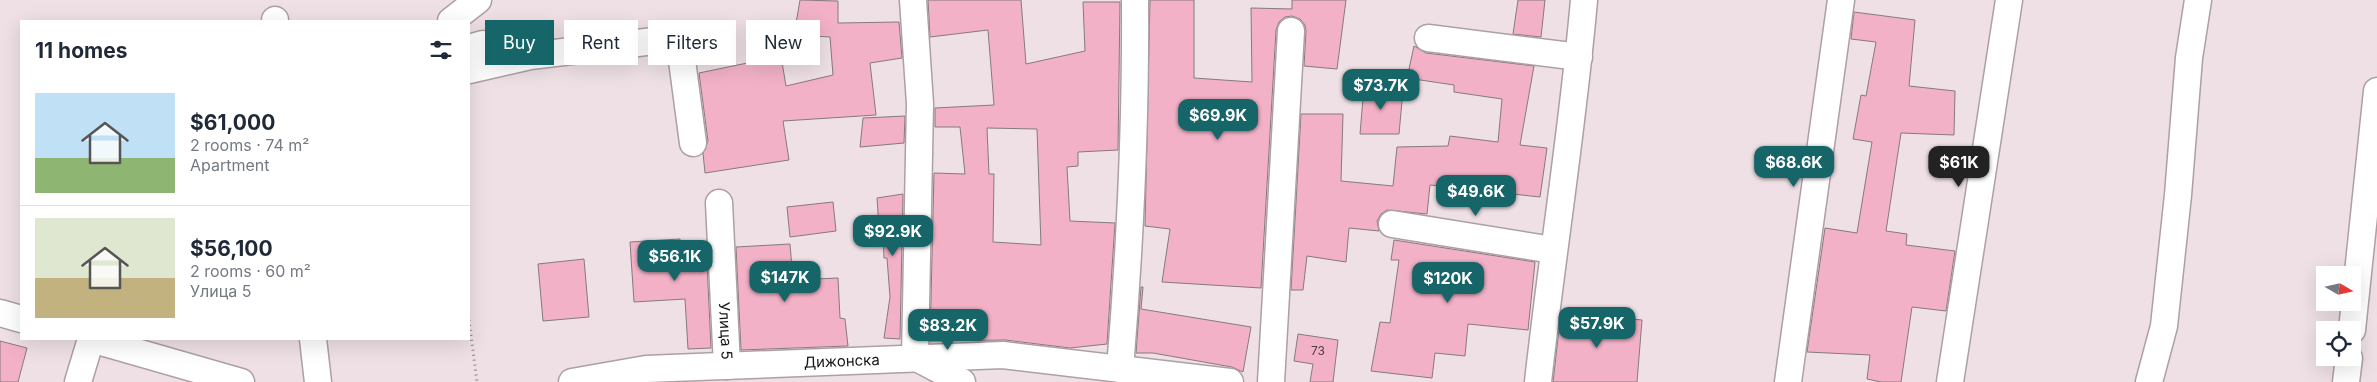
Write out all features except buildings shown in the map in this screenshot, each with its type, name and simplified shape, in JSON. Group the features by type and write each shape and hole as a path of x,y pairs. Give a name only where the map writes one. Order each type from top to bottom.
{"street":[{"path":"452,20 478,0"},
{"path":"913,0 920,104 915,357 962,382"},
{"path":"1120,369 1136,108 1135,0"},
{"path":"1538,382 1553,250 1579,57 1584,0"},
{"path":"1788,382 1841,0"},
{"path":"1950,382 2009,0"},
{"path":"2149,382 2164,326 2178,195 2189,58 2198,0"},
{"path":"1271,382 1291,31"},
{"path":"470,70 530,56 679,38 693,143"},
{"path":"1428,38 1579,57"},
{"path":"2353,321 2377,91"},
{"name":"Улица 5","path":"719,203 727,366"},
{"path":"1392,224 1553,250"},
{"path":"0,313 20,319"},
{"path":"78,382 91,340"},
{"path":"93,340 174,373 241,382"},
{"path":"313,340 318,382"},
{"name":"Дижонска","path":"572,382 727,366 915,357 1004,355 1230,382"},
{"path":"2346,382 2348,366"}],"path":[{"path":"470,328 477,382"}]}
